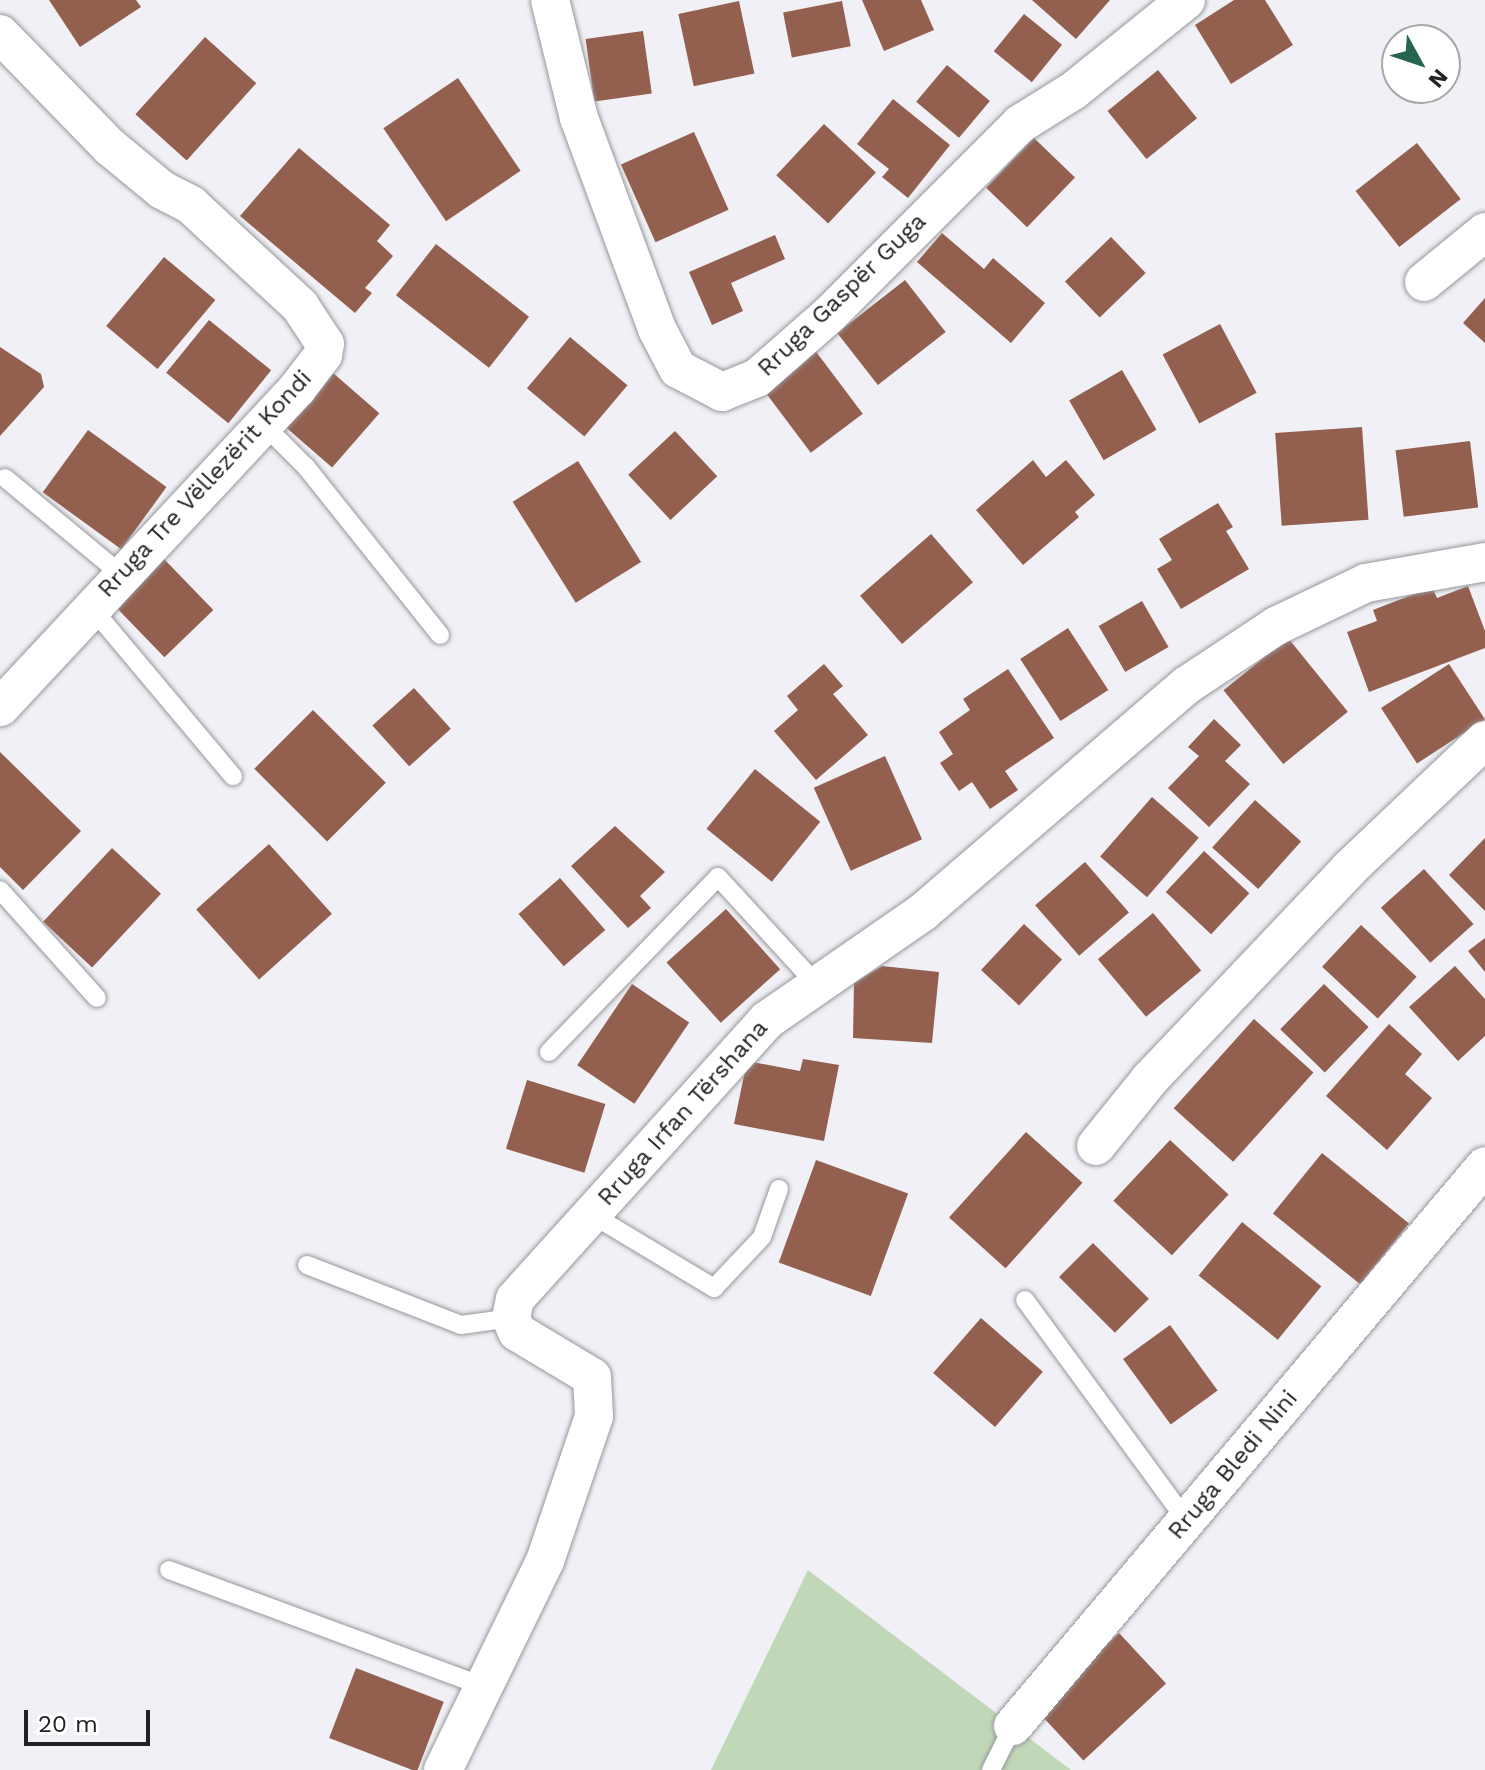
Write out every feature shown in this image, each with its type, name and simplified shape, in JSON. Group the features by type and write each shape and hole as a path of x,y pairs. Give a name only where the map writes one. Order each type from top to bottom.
{"street":[{"name":"Rruga Gaspër Guga","path":"550,0 579,118 657,329 678,369 722,392 757,378 829,315 1020,124 1073,91 1186,0"},
{"name":"Rruga Tre Vëllezërit Kondi","path":"0,34 110,147 162,190 191,205 321,332 323,355 264,425 0,707"},
{"path":"1424,282 1485,232"},
{"name":"Rruga Irfan Tërshana","path":"511,1318 515,1299 745,1039 815,983 923,912 1216,663 1276,626 1366,583 1485,562"},
{"path":"1096,1146 1150,1079 1349,869 1485,740"},
{"name":"Rruga Bledi Nini","path":"1013,1726 1485,1166"},
{"path":"443,1770 545,1561 596,1400 592,1377 517,1332 511,1318"}],"lane":[{"path":"264,425 306,467 440,635"},
{"path":"5,478 122,575"},
{"path":"91,607 233,776"},
{"path":"549,1052 718,877 815,983"},
{"path":"0,890 97,998"},
{"path":"591,1214 714,1288 762,1237 779,1189"},
{"path":"307,1265 461,1325 511,1318"},
{"path":"1025,1300 1187,1521"},
{"path":"169,1570 482,1686"},
{"name":"Rruga Bledi Nini","path":"991,1770 1013,1726"}],"green space":[{"path":"808,1570 1071,1770 711,1770"}],"building":[{"path":"49,0 136,0 141,7 80,47"},
{"path":"862,0 921,0 934,30 884,51"},
{"path":"1032,0 1110,0 1076,39"},
{"path":"1234,0 1265,0 1293,45 1231,84 1195,25"},
{"path":"739,1 754,73 694,86 678,14"},
{"path":"842,1 851,46 792,58 783,12"},
{"path":"1024,14 1062,45 1032,82 994,51"},
{"path":"643,31 652,93 594,101 586,39"},
{"path":"205,37 256,83 187,160 135,114"},
{"path":"947,65 990,101 959,138 916,102"},
{"path":"1158,70 1197,118 1147,159 1107,111"},
{"path":"458,78 521,171 446,221 383,128"},
{"path":"893,99 950,145 908,198 882,177 889,169 857,144"},
{"path":"824,124 876,172 828,224 776,175"},
{"path":"694,132 729,210 655,242 621,165"},
{"path":"1034,138 1075,178 1027,227 986,188"},
{"path":"1417,143 1461,199 1399,247 1356,191"},
{"path":"299,148 390,225 377,241 393,256 365,288 372,293 355,313 240,216"},
{"path":"942,233 984,269 993,258 1045,303 1011,343 917,262"},
{"path":"775,235 785,259 731,283 743,311 712,325 689,272"},
{"path":"1111,237 1146,273 1100,317 1065,281"},
{"path":"436,244 529,317 489,368 396,295"},
{"path":"164,257 215,300 157,369 106,326"},
{"path":"905,280 946,332 878,385 837,333"},
{"path":"1485,298 1485,343 1463,323"},
{"path":"209,320 271,370 228,423 166,373"},
{"path":"1220,324 1257,393 1199,423 1163,355"},
{"path":"570,337 627,385 584,437 527,388"},
{"path":"0,347 41,374 44,387 0,436"},
{"path":"814,349 863,414 811,453 762,388"},
{"path":"325,366 379,413 332,468 278,420"},
{"path":"1122,370 1156,430 1104,460 1069,400"},
{"path":"1362,427 1368,520 1282,526 1275,433"},
{"path":"88,430 166,487 121,549 43,492"},
{"path":"675,431 717,476 670,520 628,475"},
{"path":"1470,441 1478,508 1404,517 1396,450"},
{"path":"1033,460 1046,477 1066,460 1095,495 1075,512 1079,517 1023,565 976,510"},
{"path":"578,461 641,562 576,603 513,502"},
{"path":"1218,503 1233,527 1226,531 1249,569 1181,609 1157,569 1172,560 1159,539"},
{"path":"931,534 973,582 902,644 860,596"},
{"path":"164,559 213,610 164,657 115,606"},
{"path":"1468,586 1485,631 1485,648 1369,692 1347,632 1377,621 1373,610 1432,587 1437,598"},
{"path":"1142,601 1168,647 1125,672 1099,626"},
{"path":"1068,628 1108,690 1060,721 1020,659"},
{"path":"1288,638 1348,712 1283,764 1223,690"},
{"path":"824,664 843,686 833,694 868,735 816,780 774,731 798,710 787,696"},
{"path":"1449,664 1485,719 1417,763 1381,708"},
{"path":"1008,669 1054,738 1005,771 1018,790 990,809 972,782 959,791 940,763 953,754 939,732 970,710 963,699"},
{"path":"414,688 451,729 409,766 372,725"},
{"path":"313,710 386,783 327,842 254,769"},
{"path":"1214,719 1241,745 1225,761 1250,784 1209,827 1168,788 1199,756 1188,747"},
{"path":"0,752 81,831 23,890 0,867"},
{"path":"885,756 922,839 851,871 814,788"},
{"path":"755,769 820,822 772,882 707,829"},
{"path":"1152,797 1199,838 1147,897 1100,857"},
{"path":"1255,800 1301,841 1258,889 1212,848"},
{"path":"615,826 665,872 640,896 651,908 628,928 571,866"},
{"path":"1485,838 1485,911 1449,875"},
{"path":"269,844 332,914 259,979 196,910"},
{"path":"112,848 161,894 92,968 43,922"},
{"path":"1204,851 1249,893 1211,934 1166,892"},
{"path":"1085,862 1129,913 1079,956 1035,905"},
{"path":"1424,869 1474,924 1430,963 1381,908"},
{"path":"560,878 605,930 564,966 518,914"},
{"path":"726,909 780,969 721,1023 667,963"},
{"path":"1153,913 1201,970 1146,1017 1098,959"},
{"path":"1024,924 1062,959 1019,1006 981,970"},
{"path":"1361,925 1417,977 1378,1019 1322,967"},
{"path":"1485,938 1485,972 1468,951"},
{"path":"882,966 939,972 932,1043 853,1038 854,983"},
{"path":"1455,966 1485,999 1485,1036 1458,1061 1409,1007"},
{"path":"632,984 689,1023 634,1104 577,1065"},
{"path":"1324,984 1369,1027 1325,1072 1280,1029"},
{"path":"1254,1019 1313,1073 1233,1162 1174,1108"},
{"path":"1389,1024 1422,1054 1405,1074 1432,1098 1387,1150 1326,1096"},
{"path":"803,1059 839,1065 824,1141 734,1124 747,1061 800,1071"},
{"path":"527,1080 605,1104 584,1173 506,1149"},
{"path":"1026,1132 1082,1183 1006,1268 949,1217"},
{"path":"1170,1140 1229,1195 1172,1255 1113,1201"},
{"path":"1322,1153 1409,1223 1360,1284 1273,1214"},
{"path":"816,1160 908,1194 871,1296 779,1262"},
{"path":"1242,1222 1321,1286 1278,1340 1199,1276"},
{"path":"1093,1243 1149,1299 1115,1333 1059,1277"},
{"path":"981,1318 1043,1372 995,1427 933,1373"},
{"path":"1170,1325 1218,1391 1171,1425 1123,1359"},
{"path":"1119,1633 1166,1683 1083,1761 1036,1710"},
{"path":"356,1668 444,1702 418,1770 329,1738"}]}
